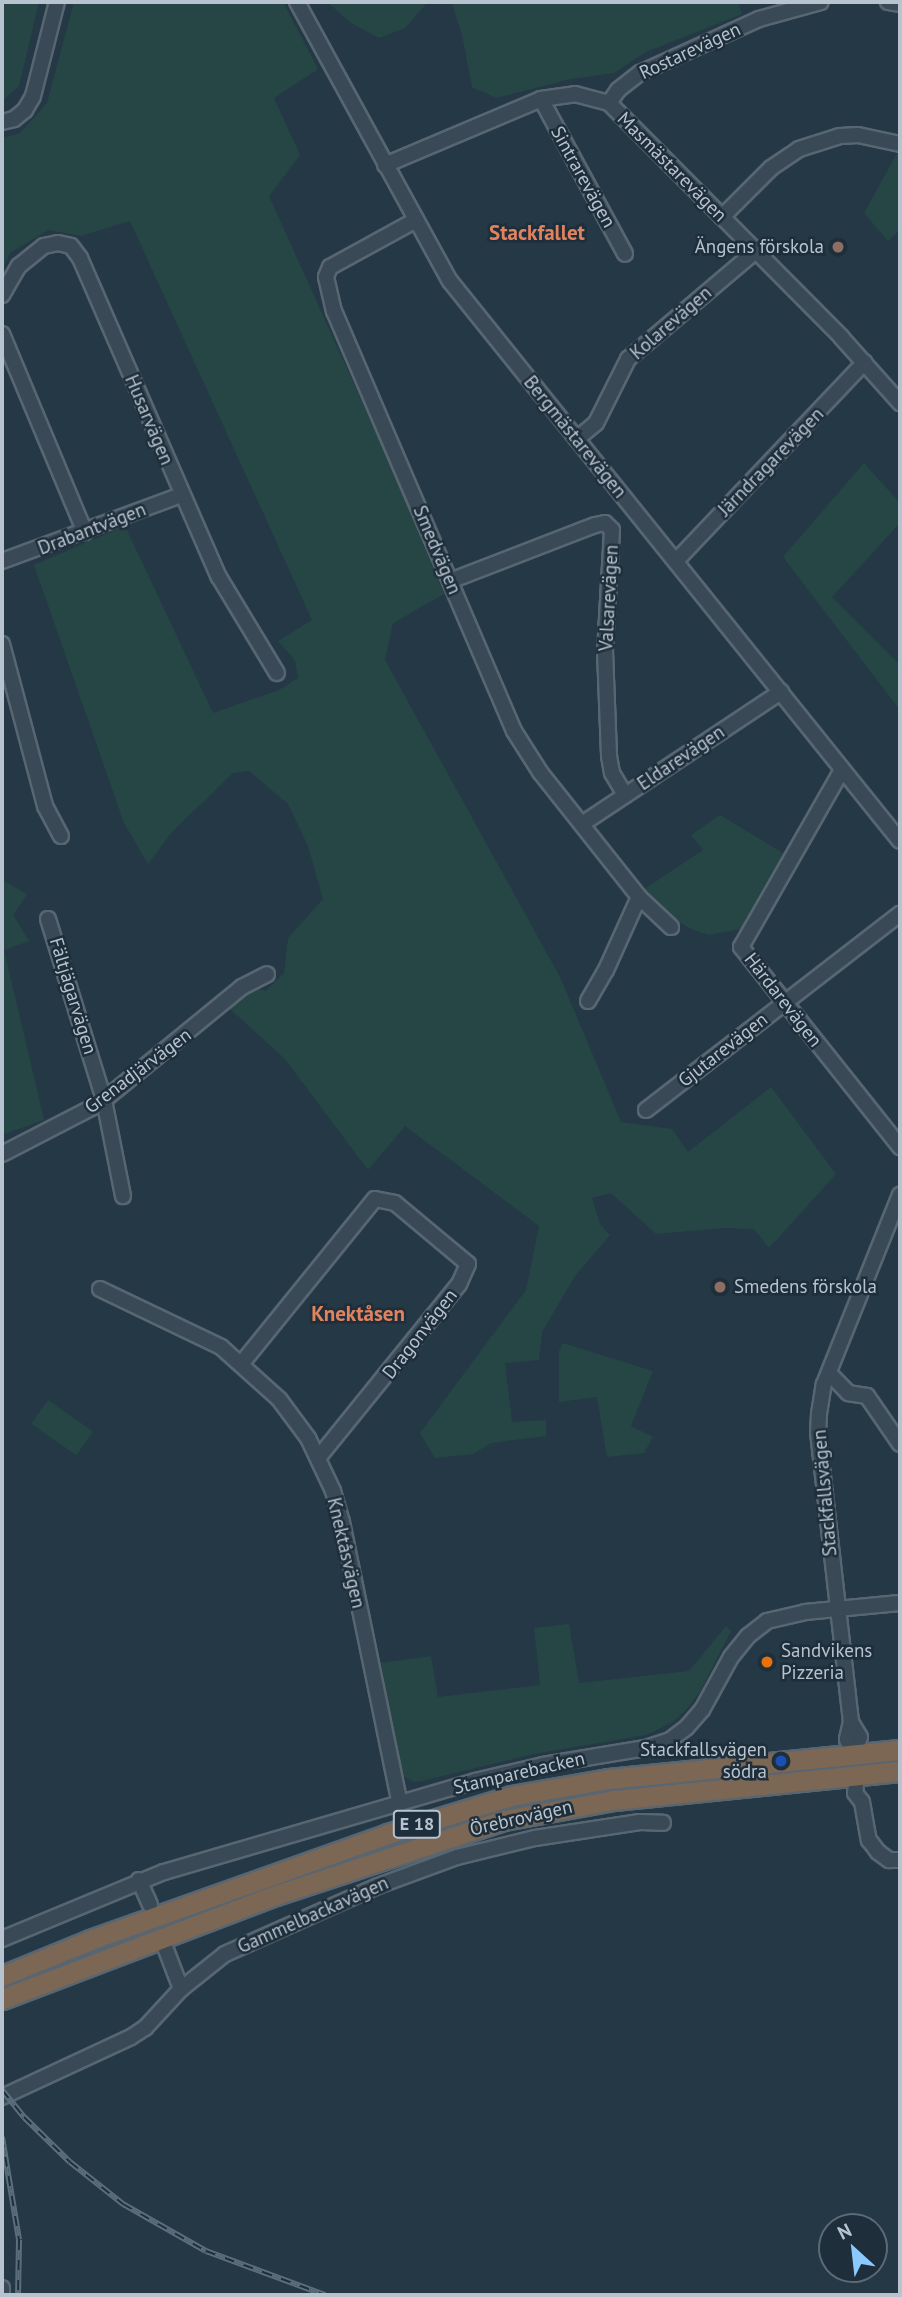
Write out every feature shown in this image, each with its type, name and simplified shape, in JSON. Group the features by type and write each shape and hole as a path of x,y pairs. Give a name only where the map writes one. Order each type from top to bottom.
{"highway":[{"name":"Örebrovägen","path":"2,1976 90,1940 387,1834 511,1796 618,1777 900,1750"},
{"path":"853,1755 857,1775"},
{"name":"Örebrovägen","path":"2,1999 276,1895 504,1820 614,1800 900,1771"}],"street":[{"path":"2,122 14,119 25,110 33,96 57,2"},
{"name":"Bergmästarevägen","path":"297,2 450,281 900,841"},
{"name":"Rostarevägen","path":"609,103 618,90 649,69 759,19 821,2"},
{"path":"888,2 900,4"},
{"name":"Masmästarevägen","path":"386,165 541,99 575,94 609,103 866,362 900,403"},
{"name":"Sintrarevägen","path":"541,99 625,254"},
{"path":"722,217 771,168 799,149 840,136 858,135 900,144"},
{"name":"Smedvägen","path":"416,220 330,267 326,277 327,292 514,730 540,772 639,897 671,928"},
{"name":"Husarvägen","path":"2,295 19,266 44,246 58,243 71,247 80,258 219,577 277,673"},
{"name":"Kolarevägen","path":"577,439 596,424 628,359 756,251"},
{"path":"2,334 85,532"},
{"name":"Järndragarevägen","path":"676,561 866,362"},
{"name":"Drabantvägen","path":"2,561 181,495"},
{"name":"Valsarevägen","path":"450,581 595,526 605,523 611,530 605,651 608,744 612,773 625,795"},
{"path":"2,644 46,806 61,836"},
{"name":"Eldarevägen","path":"582,824 780,692"},
{"name":"Härdarevägen","path":"842,769 741,947 900,1147"},
{"path":"588,1001 611,960 639,897"},
{"name":"Gjutarevägen","path":"646,1110 900,914"},
{"name":"Fältjägarvägen","path":"48,919 104,1100 123,1196"},
{"name":"Grenadjärvägen","path":"2,1154 104,1100 242,986 267,974"},
{"name":"Stackfallsvägen","path":"853,1755 860,1737 850,1722 818,1433 824,1384 900,1195"},
{"name":"Dragonvägen","path":"242,1363 375,1199 395,1203 468,1264 459,1284 318,1458"},
{"name":"Knektåsvägen","path":"100,1289 134,1308 202,1335 242,1363 295,1418 318,1458 342,1522 400,1804"},
{"path":"829,1373 848,1393 867,1396 900,1444"},
{"name":"Stamparebacken","path":"2,1939 139,1880 486,1778 646,1748 670,1740 687,1727 702,1710 731,1657 748,1636 766,1621 786,1615 900,1603"},
{"path":"857,1775 855,1793 862,1802 869,1840 877,1852 890,1860 900,1860"},
{"name":"Gammelbackavägen","path":"2,2097 131,2037 145,2028 181,1989 206,1967 247,1943 419,1870 535,1838 640,1822 663,1824"},
{"path":"139,1880 150,1905"},
{"path":"165,1947 181,1989"},
{"path":"2,2288 2,2295"}],"green space":[{"path":"2,2 39,2 19,86 2,101"},
{"path":"74,2 283,2 318,69 274,98 300,155 269,196 386,455 444,594 393,623 385,660 560,977 621,1122 672,1129 688,1152 771,1087 836,1174 769,1248 754,1229 723,1228 656,1234 611,1193 592,1198 600,1224 610,1235 575,1276 542,1332 539,1360 505,1363 512,1422 546,1420 546,1436 491,1443 473,1454 435,1458 420,1433 526,1290 539,1226 405,1126 368,1170 285,1059 227,1006 250,986 266,991 284,973 288,938 323,899 308,846 288,804 249,771 233,773 171,833 148,864 124,823 34,565 125,526 213,713 279,690 298,678 295,660 278,641 312,620 130,221 81,236 48,230 10,253 2,271 2,138 20,133 47,103"},
{"path":"327,2 738,2 742,14 646,52 614,73 571,79 496,98 472,87 462,35 452,4 426,4 405,28 379,38 351,23"},
{"path":"900,148 900,230 888,241 864,213"},
{"path":"864,463 900,503 900,523 832,597 900,665 900,710 783,557"},
{"path":"720,815 783,853 740,929 709,935 689,928 657,907 643,890 703,850 691,835"},
{"path":"2,880 27,894 13,915 29,941 4,950 44,1120 4,1134"},
{"path":"563,1343 653,1371 631,1426 653,1437 644,1453 607,1457 597,1397 559,1402 559,1351"},
{"path":"48,1400 93,1432 76,1455 31,1424"},
{"path":"569,1624 579,1683 689,1671 726,1626 731,1631 700,1692 686,1710 673,1722 646,1735 534,1754 422,1781 414,1782 404,1776 400,1769 381,1663 431,1656 438,1697 540,1685 534,1628"}],"railway":[{"path":"2,2090 24,2117 70,2162 123,2204 206,2251 325,2295"},
{"path":"2,2137 19,2240 18,2295"}],"place":[{"name":"Ängens förskola","path":"838,247"},
{"name":"Smedens förskola","path":"720,1287"},
{"name":"Sandvikens Pizzeria","path":"767,1662"},
{"name":"Stackfallsvägen södra","path":"781,1761"}],"district":[{"name":"Stackfallet","path":"537,233"},
{"name":"Knektåsen","path":"358,1314"}]}
